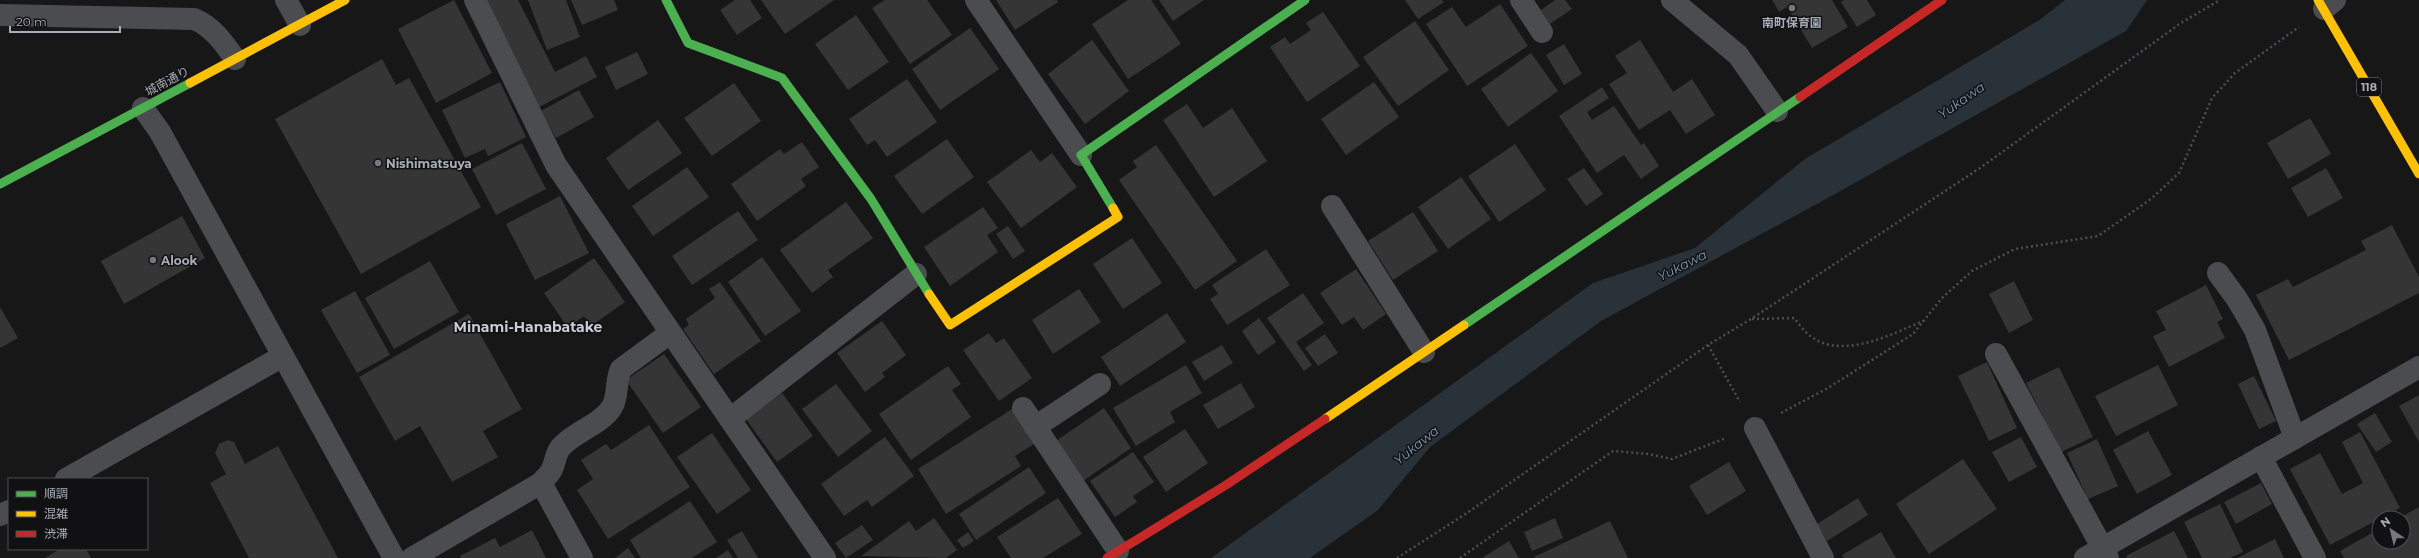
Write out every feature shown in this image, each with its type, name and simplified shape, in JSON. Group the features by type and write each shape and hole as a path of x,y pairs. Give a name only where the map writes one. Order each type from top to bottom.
{"main road":[{"name":"城南通り","path":"0,184 345,0"},
{"path":"666,0 688,43 782,78 871,200 916,274 950,325 1118,217 1081,155 1305,0"},
{"path":"1113,555 1226,485 1617,222 1777,111 1942,0"},
{"name":"118","path":"2326,3 2419,174"}],"street":[{"path":"286,0 300,25"},
{"path":"475,0 556,165 825,558"},
{"path":"976,0 1081,155"},
{"path":"1521,0 1542,32"},
{"path":"1672,0 1738,54 1777,111"},
{"path":"0,15 194,18 204,23 216,34 235,59"},
{"path":"143,108 160,132 394,558"},
{"path":"1332,206 1424,352"},
{"path":"2218,273 2237,299 2255,330 2295,438"},
{"path":"730,419 916,274"},
{"path":"412,558 540,483 552,469 555,455 562,446 605,415 612,407 616,398 618,375 621,368 670,333"},
{"path":"1996,354 2098,555 2261,457 2419,367"},
{"path":"68,478 283,356"},
{"path":"1035,427 1100,384"},
{"path":"1023,408 1113,555"},
{"path":"1755,428 1823,558"},
{"path":"2261,457 2315,558"},
{"path":"540,483 582,558"}],"path":[{"path":"1397,558 1467,513 1708,344 1752,319 1980,168 2181,23 2220,0"},
{"path":"1460,558 1613,451 1648,454 1672,459 1755,428 1828,388 1888,352 1913,334 1942,298 1972,271 2015,249 2098,236 2151,199 2179,173 2212,98 2235,73 2326,3"},
{"path":"1752,319 1794,318 1813,338 1833,345 1861,345 1924,321"},
{"path":"1708,344 1755,428"}],"water":[{"name":"Yukawa","path":"2065,0 2147,0 2126,31 1826,199 1601,321 1430,447 1378,510 1310,558 1211,558 1593,283 1695,248 1805,159 2041,19"}],"building":[{"path":"454,0 492,73 436,103 398,29"},
{"path":"484,0 518,0 555,72 586,56 597,77 539,107"},
{"path":"528,0 566,0 580,37 547,50"},
{"path":"571,0 614,0 618,10 582,25"},
{"path":"735,0 750,0 762,18 737,35 720,10"},
{"path":"761,0 834,0 785,34"},
{"path":"885,0 927,0 952,35 910,64 872,8"},
{"path":"996,0 1057,0 1058,2 1015,30"},
{"path":"1128,0 1151,0 1181,44 1128,79 1092,24"},
{"path":"1159,0 1204,0 1173,21"},
{"path":"1405,0 1442,0 1444,2 1418,19"},
{"path":"1555,0 1565,0 1572,9 1550,24 1541,10"},
{"path":"1772,0 1832,0 1848,27 1812,48 1787,7 1779,12"},
{"path":"1844,0 1867,0 1876,15 1857,27 1841,2"},
{"path":"1500,4 1528,46 1467,86 1426,24 1452,7 1466,27"},
{"path":"1323,12 1360,66 1307,102 1270,47 1285,37 1290,44 1311,30 1306,23"},
{"path":"856,15 889,62 848,90 815,44"},
{"path":"1415,21 1449,70 1398,106 1363,57"},
{"path":"970,28 999,69 940,110 912,69"},
{"path":"1092,40 1129,91 1085,124 1048,74"},
{"path":"1640,40 1673,92 1692,79 1715,115 1686,134 1670,110 1639,130 1609,84 1627,73 1615,56"},
{"path":"1564,44 1582,74 1564,85 1546,55"},
{"path":"637,52 648,74 616,90 605,67"},
{"path":"1531,53 1558,91 1508,127 1481,89"},
{"name":"Nishimatsuya","path":"382,59 396,85 409,78 481,207 361,274 275,119"},
{"path":"907,79 937,122 887,157 875,140 867,145 849,119"},
{"path":"500,82 526,137 488,156 485,149 465,158 442,110"},
{"path":"1374,82 1399,117 1346,155 1321,119"},
{"path":"734,83 761,121 712,156 684,118"},
{"path":"1602,87 1609,98 1587,112 1592,120 1614,106 1641,145 1644,143 1659,166 1641,179 1624,155 1597,173 1559,116"},
{"path":"579,90 594,117 556,138 541,111"},
{"path":"1187,104 1203,128 1232,108 1267,161 1214,197 1163,120"},
{"path":"2310,118 2331,154 2288,179 2267,143"},
{"path":"658,120 682,153 628,190 606,158"},
{"path":"947,139 974,177 922,214 894,176"},
{"path":"802,142 819,167 801,179 806,186 757,221 731,184 780,149 784,154"},
{"path":"522,143 546,189 496,215 472,169"},
{"path":"1515,144 1546,190 1499,222 1468,176"},
{"path":"1156,145 1237,261 1195,290 1119,180 1137,167 1133,161"},
{"path":"1031,150 1040,162 1052,153 1077,187 1021,228 987,182"},
{"path":"687,167 709,197 653,236 632,206"},
{"path":"1584,168 1603,194 1586,206 1567,179"},
{"path":"2326,168 2343,198 2308,217 2291,188"},
{"path":"1461,177 1491,219 1448,249 1418,207"},
{"path":"560,196 589,253 535,280 506,224"},
{"path":"846,202 873,238 828,270 833,277 812,293 780,250"},
{"path":"983,207 998,228 987,235 998,252 950,286 924,247"},
{"path":"738,211 758,240 692,285 672,256"},
{"path":"1413,212 1438,251 1393,280 1368,241"},
{"name":"Alook","path":"182,216 205,258 124,304 101,261"},
{"path":"2392,225 2419,277 2419,293 2289,360 2256,295 2288,279 2293,287 2366,250 2361,241"},
{"path":"1008,226 1025,251 1013,259 996,234"},
{"path":"1132,238 1162,283 1123,309 1093,264"},
{"path":"1266,249 1290,285 1227,325 1210,299 1218,294 1212,285"},
{"path":"762,257 801,311 765,336 728,282"},
{"path":"594,258 625,302 591,326 584,316 568,328 544,293"},
{"path":"430,261 459,312 394,349 365,298"},
{"path":"1356,269 1386,314 1363,330 1354,317 1342,325 1320,293"},
{"path":"2014,281 2033,320 2009,333 1989,294"},
{"path":"720,282 761,341 714,374 683,329 689,325 686,319 715,298 709,289"},
{"path":"2206,285 2223,319 2217,322 2225,338 2169,367 2153,336 2166,330 2156,311"},
{"path":"1079,289 1101,322 1053,354 1032,320"},
{"path":"355,291 390,355 357,373 321,310"},
{"path":"1303,293 1324,323 1296,342 1312,365 1304,371 1267,318"},
{"path":"0,307 18,338 0,348"},
{"path":"1167,313 1186,342 1120,386 1101,357"},
{"path":"469,314 522,409 483,431 498,457 452,482 420,426 395,441 359,377"},
{"path":"1259,318 1276,342 1258,355 1242,331"},
{"path":"882,321 906,355 882,373 885,377 865,392 837,353"},
{"path":"989,333 996,343 1004,338 1032,378 999,401 963,350"},
{"path":"1325,334 1338,353 1318,366 1305,348"},
{"path":"1222,345 1233,363 1204,381 1192,362"},
{"path":"664,354 701,407 663,433 626,380"},
{"path":"1987,362 2017,428 1989,441 1958,376"},
{"path":"1186,365 1202,393 1170,412 1175,422 1136,446 1113,408"},
{"path":"2158,365 2178,405 2116,436 2095,396"},
{"path":"948,366 961,384 952,390 971,417 911,460 879,414"},
{"path":"2059,367 2093,437 2061,452 2026,383"},
{"path":"2254,376 2276,421 2259,429 2238,384"},
{"path":"1241,383 1255,407 1218,429 1203,405"},
{"path":"836,384 872,431 838,457 802,409"},
{"path":"782,393 813,436 777,462 746,419"},
{"path":"2419,395 2419,442 2399,406"},
{"path":"1104,408 1131,448 1083,481 1056,441"},
{"path":"1012,409 1034,444 1015,456 1021,466 946,514 918,469"},
{"path":"2375,413 2392,442 2376,452 2357,424"},
{"path":"649,425 690,487 608,539 577,490 593,479 581,460 606,444 611,450"},
{"path":"1185,429 1208,463 1166,492 1143,457"},
{"path":"2148,431 2172,475 2137,494 2113,450"},
{"path":"2360,432 2400,508 2396,510 2371,510 2371,523 2330,545 2290,469 2320,453 2342,494 2363,483 2342,442"},
{"path":"712,433 751,490 717,514 677,457"},
{"path":"885,437 914,476 872,507 867,500 844,516 821,484"},
{"path":"2021,437 2037,467 2009,482 1992,452"},
{"path":"2097,439 2118,486 2088,499 2067,453"},
{"path":"228,440 234,442 245,464 278,446 338,558 249,558 210,483 226,474 215,453 219,444"},
{"path":"1133,452 1154,482 1133,496 1137,502 1115,517 1090,481"},
{"path":"1963,459 1997,509 1929,554 1896,504"},
{"path":"1729,462 1746,491 1707,515 1689,486"},
{"path":"1029,467 1046,493 976,540 959,514"},
{"path":"2261,483 2272,504 2236,524 2224,502"},
{"path":"1058,498 1082,534 1043,558 1011,558 997,537"},
{"path":"1858,498 1868,515 1827,541 1817,524"},
{"path":"690,501 717,542 692,558 641,558 630,540"},
{"path":"2220,504 2243,552 2230,558 2202,558 2184,522"},
{"path":"2419,507 2419,558 2344,558 2340,551 2371,534 2371,550 2411,550 2411,511"},
{"path":"934,518 957,550 946,558 861,556 909,521 916,531"},
{"path":"1555,518 1563,538 1532,551 1524,532"},
{"path":"1610,521 1628,558 1534,557"},
{"path":"862,525 873,540 846,558 835,543"},
{"path":"532,530 546,558 461,558 460,556 495,538 500,547"},
{"path":"742,531 758,558 738,558 727,540"},
{"path":"2174,531 2188,558 2127,558 2126,556"},
{"path":"968,532 974,541 963,548 957,540"},
{"path":"1881,532 1896,558 1844,558 1842,555"},
{"path":"2275,539 2284,558 2237,558"},
{"path":"1509,541 1519,558 1482,558"},
{"path":"628,548 635,558 615,558"},
{"path":"58,550 87,550 91,558 45,558"},
{"path":"728,550 733,558 716,558"}],"traffic: fast":[{"path":"666,0 688,43 782,78 871,199 929,294"},
{"path":"1113,208 1081,155 1305,0"},
{"path":"0,184 190,83"},
{"path":"1464,325 1800,97"}],"traffic: slow":[{"path":"190,83 345,0"},
{"path":"2318,0 2419,174"},
{"path":"929,294 950,325 1118,217 1113,208"},
{"path":"1325,419 1464,325"}],"traffic: jam":[{"path":"1800,97 1942,0"},
{"path":"1107,558 1226,485 1325,419"}],"place":[{"name":"南町保育園","path":"1792,8"},
{"name":"Nishimatsuya","path":"378,163"},
{"name":"Alook","path":"153,260"}],"district":[{"name":"Minami-Hanabatake","path":"528,327"}]}
